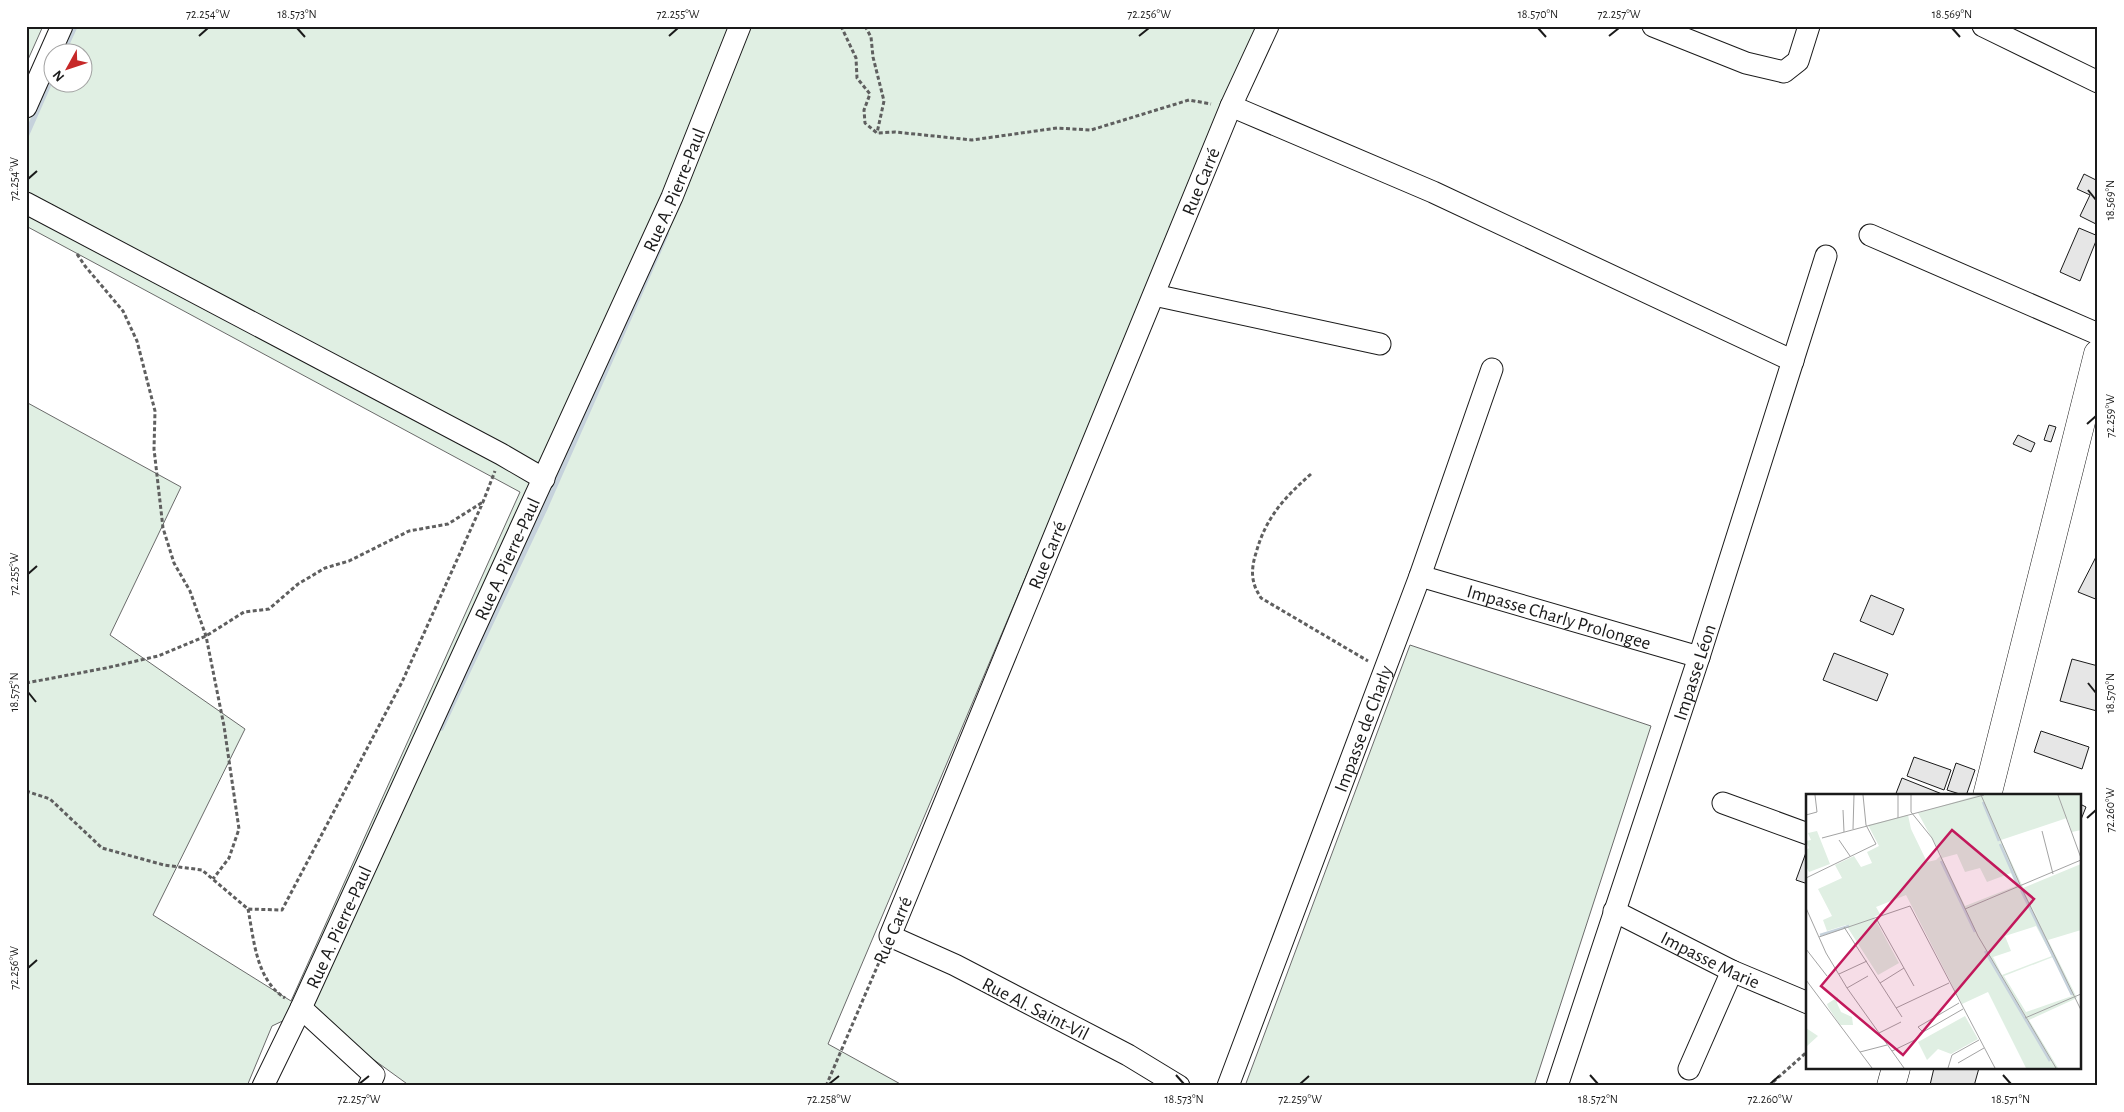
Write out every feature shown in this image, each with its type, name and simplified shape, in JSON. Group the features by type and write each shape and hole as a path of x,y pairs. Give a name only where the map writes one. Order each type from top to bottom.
{"main road":[{"path":"1988,794 2098,354"},
{"path":"1890,1086 1895,1070"}],"street":[{"path":"26,107 62,26"},
{"name":"Rue A. Pierre-Paul","path":"263,1086 301,1008 672,197 740,26"},
{"name":"Rue Carré","path":"890,936 1231,106 1268,26"},
{"path":"1653,26 1746,63 1784,72 1798,61 1809,26"},
{"path":"1984,26 2098,82"},
{"path":"1231,106 1433,192 1793,361"},
{"path":"26,203 501,454 544,479"},
{"path":"1870,235 2098,334"},
{"name":"Impasse Léon","path":"1557,1086 1699,658 1826,256"},
{"path":"1154,295 1380,344"},
{"name":"Impasse de Charly","path":"1228,1086 1420,576 1492,369"},
{"name":"Impasse Charly Prolongee","path":"1420,576 1699,658"},
{"path":"1723,803 1806,833"},
{"name":"Impasse Marie","path":"1614,911 1732,971 1806,1003"},
{"name":"Rue Al. Saint-Vil","path":"890,936 955,965 1128,1055 1178,1086"},
{"path":"1689,1069 1732,971"},
{"path":"301,1008 374,1075 369,1086"}],"path":[{"path":"840,26 856,58 857,78 870,94 864,110 865,123 877,133 895,132 972,140 1057,128 1092,130 1189,100 1231,106"},
{"path":"865,26 872,37 873,57 884,101 877,133"},
{"path":"75,252 123,311 137,341 155,411 154,449 163,528 174,563 190,591 206,636 224,726 239,829 229,858 213,879"},
{"path":"248,909 282,910 402,682 483,502 501,454"},
{"path":"1311,474 1285,498 1270,517 1260,538 1253,562 1253,583 1261,598 1384,670"},
{"path":"26,683 158,656 206,636 244,612 269,609 298,584 325,568 349,561 409,531 448,524 483,502"},
{"path":"26,791 50,799 102,848 164,865 202,870 248,909 259,964 274,991 301,1008"},
{"name":"Rue Carré","path":"826,1086 890,936"},
{"path":"1773,1082 1806,1054"}],"green space":[{"path":"26,26 43,26 26,64"},
{"path":"56,26 1259,26 828,1044 904,1086 410,1086 341,1036 291,1017 272,1026 247,1086 26,1086 26,402 181,487 110,635 245,729 153,915 291,1001 520,492 26,226 26,89 42,55 42,92 92,92 92,42 48,42"},
{"path":"1410,645 1651,726 1534,1086 1245,1086"}],"building":[{"path":"2084,174 2098,181 2098,225 2080,216 2090,195 2077,189"},
{"path":"2079,228 2098,236 2080,281 2060,272"},
{"path":"2049,425 2056,427 2051,442 2044,440"},
{"path":"2018,435 2035,443 2031,452 2013,444"},
{"path":"2098,553 2098,600 2078,592"},
{"path":"1871,595 1904,609 1893,635 1860,621"},
{"path":"1834,653 1888,674 1877,701 1823,680"},
{"path":"2072,659 2098,666 2097,711 2060,701"},
{"path":"2041,731 2089,747 2082,769 2034,752"},
{"path":"1914,757 1951,770 1944,790 1907,776"},
{"path":"1956,763 1975,770 1967,794 1947,790"},
{"path":"1902,778 1942,794 1896,794"},
{"path":"2082,805 2086,807 2082,817"},
{"path":"1806,852 1806,883 1796,880"},
{"path":"1934,1070 1978,1070 1974,1086 1930,1085"}],"waterway":[{"path":"68,42 75,26"},
{"path":"26,136 45,92"},
{"path":"441,728 545,508 666,234"}]}
